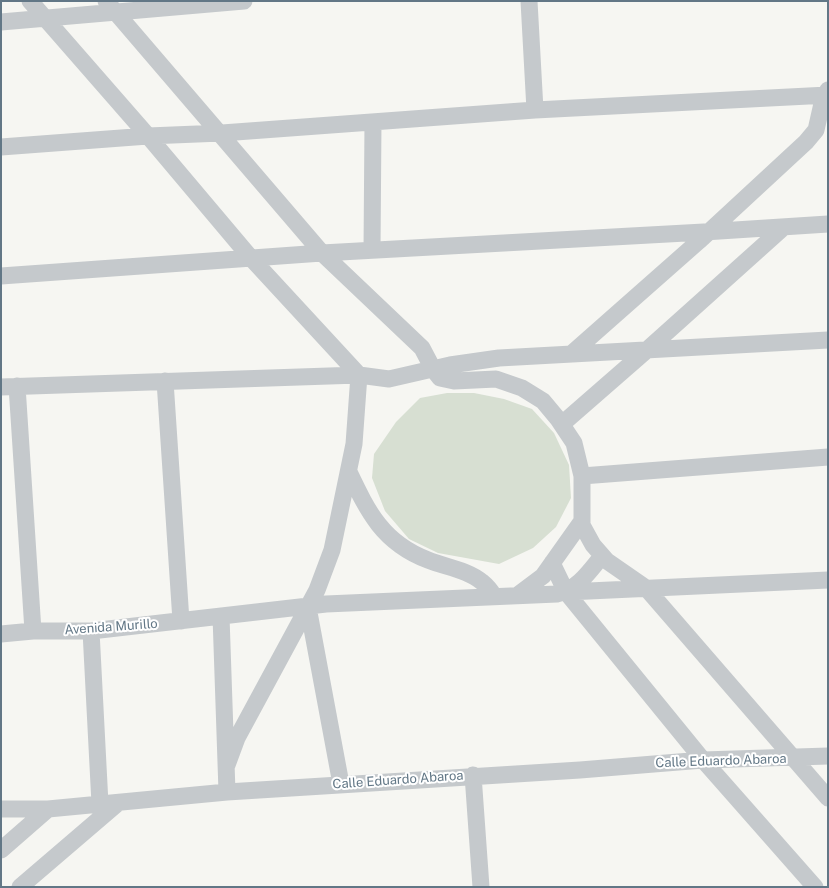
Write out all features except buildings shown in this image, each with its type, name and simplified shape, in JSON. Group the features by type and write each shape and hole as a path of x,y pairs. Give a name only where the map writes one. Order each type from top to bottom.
{"street":[{"path":"30,1 148,136 250,257 359,375 354,444 332,550 308,606 237,738 226,765"},
{"path":"1,22 46,19 111,6 244,1"},
{"path":"529,1 535,110"},
{"path":"111,6 222,133 322,252 422,348 433,369 440,378 454,381 496,379 522,388 543,402 562,424 574,443 582,476 582,525 593,545 607,561 646,588 795,758 828,798"},
{"path":"1,147 148,136 222,133 535,110 827,94 816,130 806,142 709,232 571,354"},
{"path":"372,250 373,122"},
{"path":"1,276 322,252 709,232 828,224"},
{"path":"562,424 648,349 784,226"},
{"path":"33,631 9,387 359,375 389,379 463,362 492,359 828,340"},
{"path":"165,381 181,621"},
{"path":"582,476 828,456"},
{"path":"349,472 368,513 384,532 405,548 427,560 470,574 482,582 494,596"},
{"path":"519,594 543,576 582,521"},
{"path":"566,592 584,580 602,556"},
{"path":"552,563 566,592 703,760 815,887"},
{"name":"Avenida Murillo","path":"1,634 33,631 91,631 308,606 519,594 557,594 566,592 828,580"},
{"path":"308,606 341,784"},
{"path":"221,616 228,792"},
{"path":"91,631 100,804"},
{"name":"Calle Eduardo Abaroa","path":"1,809 48,809 228,792 473,775 580,770 703,760 828,756"},
{"path":"473,775 481,887"},
{"path":"20,887 118,802"},
{"path":"1,850 48,809"}],"shaded area":[{"path":"447,393 474,393 504,399 532,409 554,433 569,465 571,498 556,527 533,548 499,564 438,553 409,539 385,511 372,478 374,454 396,422 420,398"}]}
